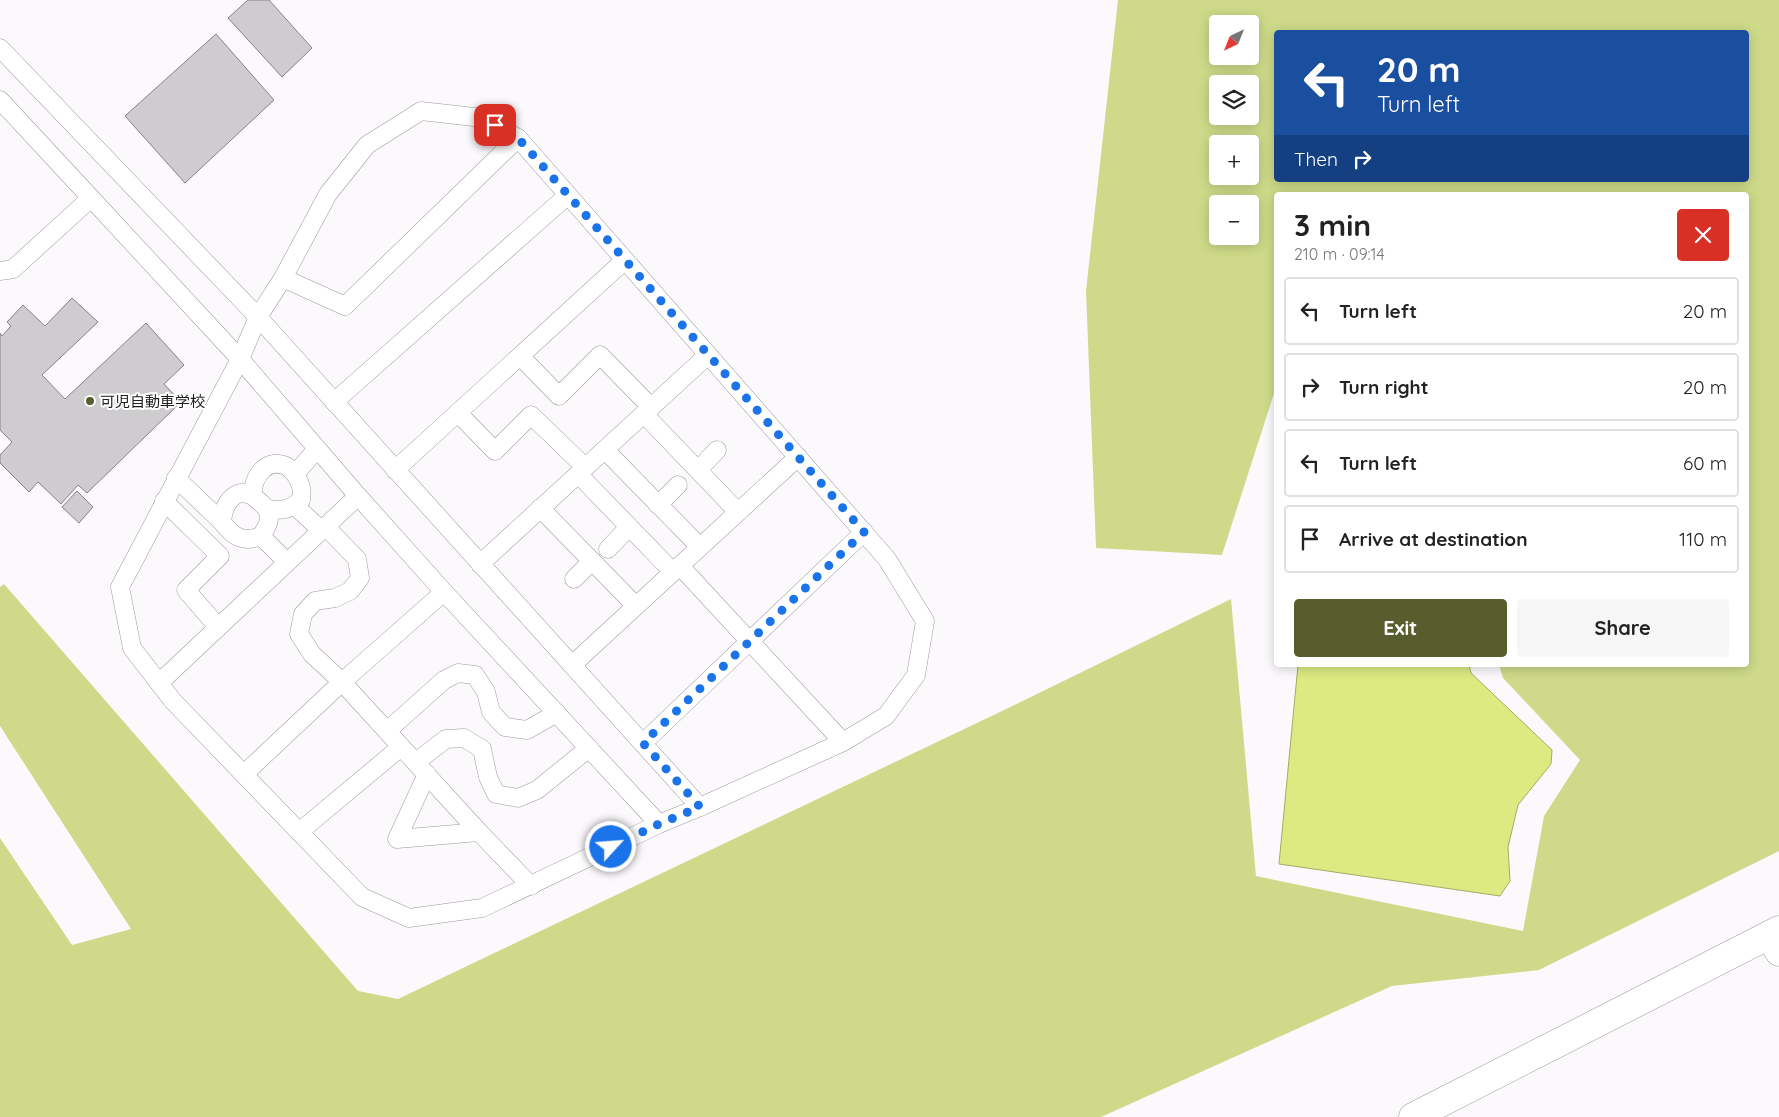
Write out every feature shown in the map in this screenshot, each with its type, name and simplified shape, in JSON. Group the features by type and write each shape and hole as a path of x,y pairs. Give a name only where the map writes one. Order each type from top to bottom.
{"street":[{"path":"1412,1117 1776,939"}],"lane":[{"path":"0,48 258,317 700,807"},
{"path":"0,100 240,359 444,592 659,824"},
{"path":"421,111 483,118 518,138 887,559 925,620 916,675 886,716 843,742 659,824 532,886 482,908 409,918 362,897 173,701 132,648 120,587 240,359 258,317 283,278 328,194 368,145 421,111"},
{"path":"283,278 345,306 518,138"},
{"path":"334,402 568,195"},
{"path":"0,270 13,269 90,198"},
{"path":"395,470 625,260"},
{"path":"520,356 559,396 600,355 698,470 738,512"},
{"path":"480,564 708,355"},
{"path":"458,413 495,451 531,415 629,527 676,569 750,641 843,742"},
{"path":"295,474 317,449"},
{"path":"604,450 700,547"},
{"path":"698,470 717,450"},
{"path":"572,665 798,457"},
{"path":"253,495 252,487 255,479 258,472 265,467 276,464 286,466 295,474 300,481 301,500 288,510 268,509"},
{"path":"176,478 229,531 240,539 247,540 261,536 270,516 268,509 253,495 245,492 238,494 228,502 224,510 222,522"},
{"path":"658,505 678,485"},
{"path":"159,682 358,496"},
{"path":"164,502 220,556 186,590 218,627"},
{"path":"295,506 357,559 360,578 350,591 335,598 315,601 303,614 299,634 312,654 342,682 479,832 532,886"},
{"path":"540,508 636,606"},
{"path":"608,549 629,527"},
{"path":"643,743 864,532"},
{"path":"261,536 287,562"},
{"path":"574,579 592,561"},
{"path":"244,774 342,682 444,592"},
{"path":"387,731 444,680 458,673 475,675 486,692 492,712 505,727 527,730 557,714"},
{"path":"479,832 396,839 422,768 446,740 464,738 482,749 488,777 496,794 518,798 537,790 589,748"},
{"path":"300,832 401,746"}],"shaded area":[{"path":"1118,0 1779,0 1779,851 1539,970 1392,986 1101,1117 0,1117 0,838 72,945 131,929 0,726 0,587 4,584 358,991 398,999 1002,711 1231,599 1256,876 1523,931 1544,816 1580,760 1503,678 1500,667 1749,667 1749,192 1274,192 1274,393 1222,555 1096,548 1086,291"},
{"path":"1298,667 1470,667 1471,673 1552,750 1551,764 1518,805 1508,847 1510,881 1500,896 1279,864"}],"building":[{"path":"248,0 269,0 312,48 282,77 228,18"},
{"path":"216,34 274,100 185,183 125,116"},
{"name":"可児自動車学校","path":"72,298 98,322 42,375 65,399 146,323 184,365 164,384 181,402 87,493 78,485 61,504 38,482 29,492 0,463 0,455 12,442 0,430 0,333 2,336 11,326 7,322 23,305 45,326"},
{"path":"77,491 93,507 79,523 62,507"}],"place":[{"name":"可児自動車学校","path":"90,401"}],"route":[{"path":"495,125 518,138 864,532 643,743 700,807 611,847"}]}
